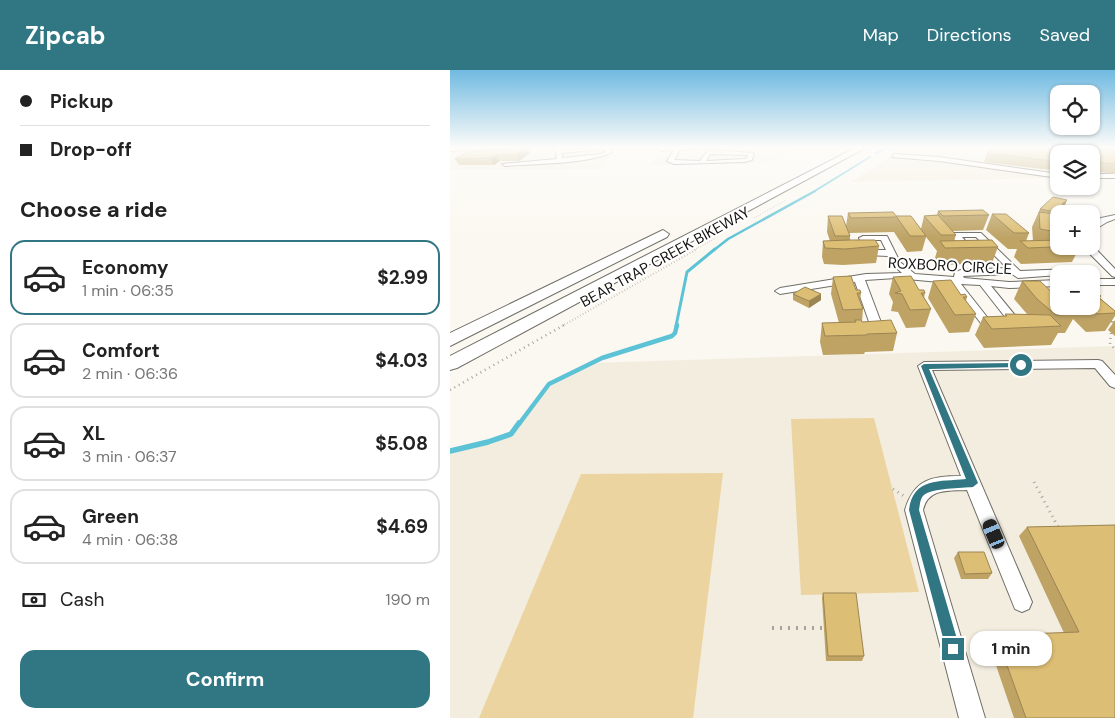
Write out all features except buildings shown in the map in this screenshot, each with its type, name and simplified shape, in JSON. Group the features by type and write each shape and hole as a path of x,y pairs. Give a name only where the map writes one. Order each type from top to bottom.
{"highway":[{"path":"450,364 806,177"},
{"path":"450,340 678,226"}],"street":[{"path":"1100,223 1115,217"},
{"path":"995,252 1028,284"},
{"path":"892,253 896,263 912,276"},
{"path":"1096,255 1115,274"},
{"path":"984,284 1017,326 993,326 987,324 957,281 958,274 1050,272"},
{"name":"ROXBORO CIRCLE","path":"780,291 859,278 912,276 984,284 1050,283"},
{"path":"859,278 879,333"},
{"path":"1100,281 1115,282"},
{"path":"1100,285 1115,294"},
{"path":"1100,306 1115,318"},
{"path":"1022,602 924,366 1098,364 1115,383"},
{"path":"972,718 914,510 916,499 920,492 930,487 973,483"}],"path":[{"name":"BEAR TRAP CREEK BIKEWAY","path":"753,218 787,200"},
{"name":"BEAR TRAP CREEK BIKEWAY","path":"450,390 720,236"},
{"path":"1111,333 1110,344 1115,349"},
{"path":"1034,482 1063,535"},
{"path":"772,628 824,628"}],"shaded area":[{"path":"858,177 1050,178 851,182"},
{"path":"1115,346 1115,718 450,718 450,451 488,442 511,434 549,384 591,363"},
{"path":"874,418 919,592 801,595 791,419"},
{"path":"723,473 693,718 479,718 581,474"}],"waterway":[{"path":"813,192 837,177"},
{"path":"714,250 728,239 815,191"},
{"path":"676,326 687,272 715,249"},
{"path":"519,424 549,384 602,358 672,336 677,325"},
{"path":"450,451 488,442 511,434 519,423"}],"route":[{"path":"953,649 914,510 916,499 920,492 930,487 973,483 924,366 1021,365"}]}
